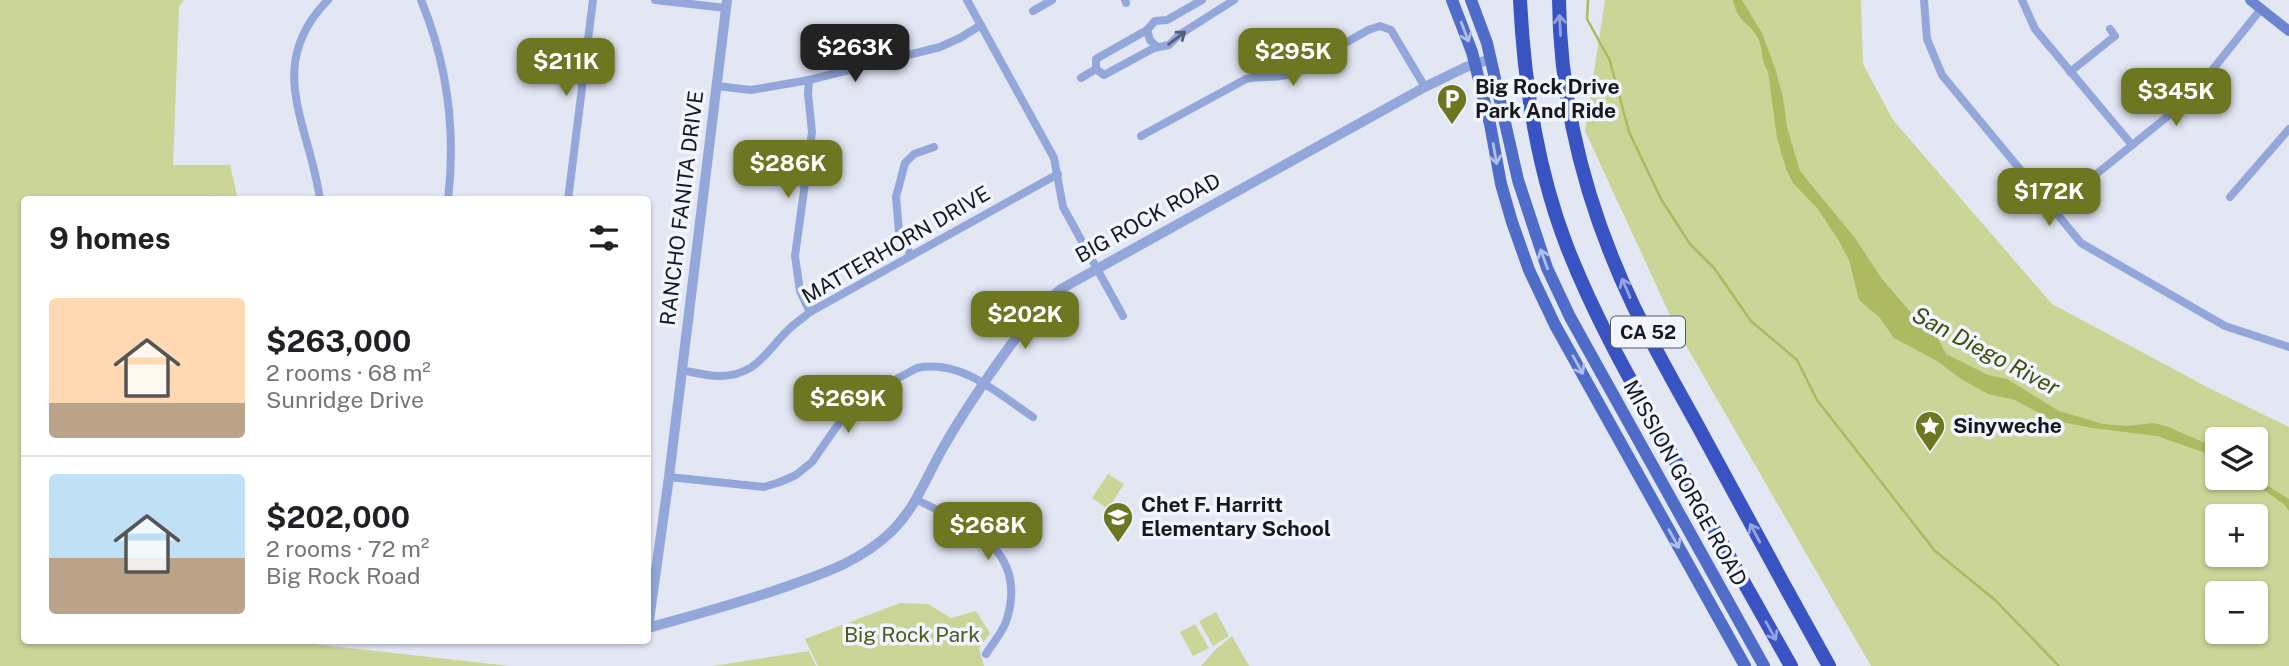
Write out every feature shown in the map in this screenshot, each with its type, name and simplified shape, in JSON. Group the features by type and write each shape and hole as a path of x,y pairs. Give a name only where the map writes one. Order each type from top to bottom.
{"highway":[{"name":"CA 52","path":"1520,0 1526,73 1536,131 1546,178 1565,242 1594,309 1626,372 1791,666"},
{"name":"CA 52","path":"1559,0 1566,90 1581,166 1600,226 1634,306 1829,666"}],"main road":[{"name":"MISSION GORGE ROAD","path":"1452,0 1475,64 1501,184 1530,270 1555,325 1745,666"},
{"name":"MISSION GORGE ROAD","path":"1471,0 1491,59 1518,180 1547,268 1570,317 1764,666"},
{"path":"2250,0 2289,31"}],"street":[{"path":"319,196 310,151 297,109 294,69 299,45 306,29 328,0"},
{"path":"421,0 437,48 450,112 452,164 449,196"},
{"path":"568,196 593,0"},
{"path":"655,0 726,4"},
{"path":"967,0 1054,158 1063,207 1123,316"},
{"path":"1033,11 1052,0"},
{"path":"1096,69 1096,59 1147,30 1155,21 1167,20 1202,0"},
{"path":"1096,69 1104,75 1157,47 1169,45 1178,36 1234,0"},
{"path":"1924,0 1927,38 1942,75 2081,243 2225,326 2289,347"},
{"path":"2022,0 2035,29 2132,145"},
{"name":"RANCHO FANITA DRIVE","path":"651,606 726,4"},
{"path":"2052,211 2189,99 2261,9"},
{"path":"717,86 751,90 809,80 940,47 981,24"},
{"path":"1141,136 1246,79 1256,76 1278,78 1291,74 1368,30 1380,26 1391,30 1425,87"},
{"path":"2070,72 2115,36 2110,29"},
{"path":"1147,30 1150,40 1157,47"},
{"name":"BIG ROCK ROAD","path":"651,627 746,601 839,568 864,554 883,538 917,500 946,442 1017,335 1044,304 1072,282 1096,268 1425,87 1491,59"},
{"path":"1081,78 1096,69"},
{"path":"809,80 812,132 795,256 800,291 810,312"},
{"path":"2230,197 2289,129"},
{"path":"911,256 899,232 896,197 905,163 914,154 934,147"},
{"name":"MATTERHORN DRIVE","path":"681,370 718,376 741,373 763,359 786,332 810,312 1058,173"},
{"path":"669,477 764,487 796,475 812,462 844,416 861,398 917,368 951,368 984,384 1033,417"},
{"path":"917,500 979,532 993,545 1003,561 1010,588 1009,607 998,638 986,654"}],"green space":[{"path":"0,0 184,0 179,6 173,165 230,165 237,196 21,196 21,644 313,644 511,666 0,666"},
{"path":"1605,0 1861,0 1863,64 1893,120 2052,304 2211,389 2289,427 2289,666 1871,666 1676,328 1585,131"},
{"path":"1108,474 1124,484 1108,509 1092,498"},
{"name":"Big Rock Park","path":"900,603 928,604 951,618 976,611 990,633 979,648 984,666 818,666 805,639"},
{"path":"1216,612 1229,636 1213,646 1199,621"},
{"path":"1195,624 1209,648 1193,656 1180,632"},
{"path":"1232,636 1249,666 1201,666 1215,650"},
{"path":"809,651 816,666 713,666"}],"shaded area":[{"path":"1733,0 1742,0 1762,33 1783,97 1787,127 1800,171 1855,238 1882,279 1914,316 1936,335 1946,354 1988,375 2007,379 2059,411 2103,424 2127,426 2153,423 2166,426 2205,443 2205,453 2157,436 2052,420 2015,400 1988,394 1937,361 1894,338 1880,318 1859,300 1849,260 1839,241 1817,208 1793,183 1786,169 1777,138 1768,72 1760,42 1735,8"},
{"path":"2268,486 2289,499 2289,511 2264,490 2268,490"}],"waterway":[{"path":"1588,0 1587,19 1610,61 1629,132 1661,199 1690,244 1714,268 1751,321 1797,360 1817,400 1935,551 1995,600 2059,666"}],"place":[{"name":"Big Rock Drive Park And Ride","path":"1452,126"},
{"name":"Sinyweche","path":"1930,453"},
{"name":"Chet F. Harritt Elementary School","path":"1118,544"}],"water label":[{"name":"San Diego River","path":"1986,351"}]}
